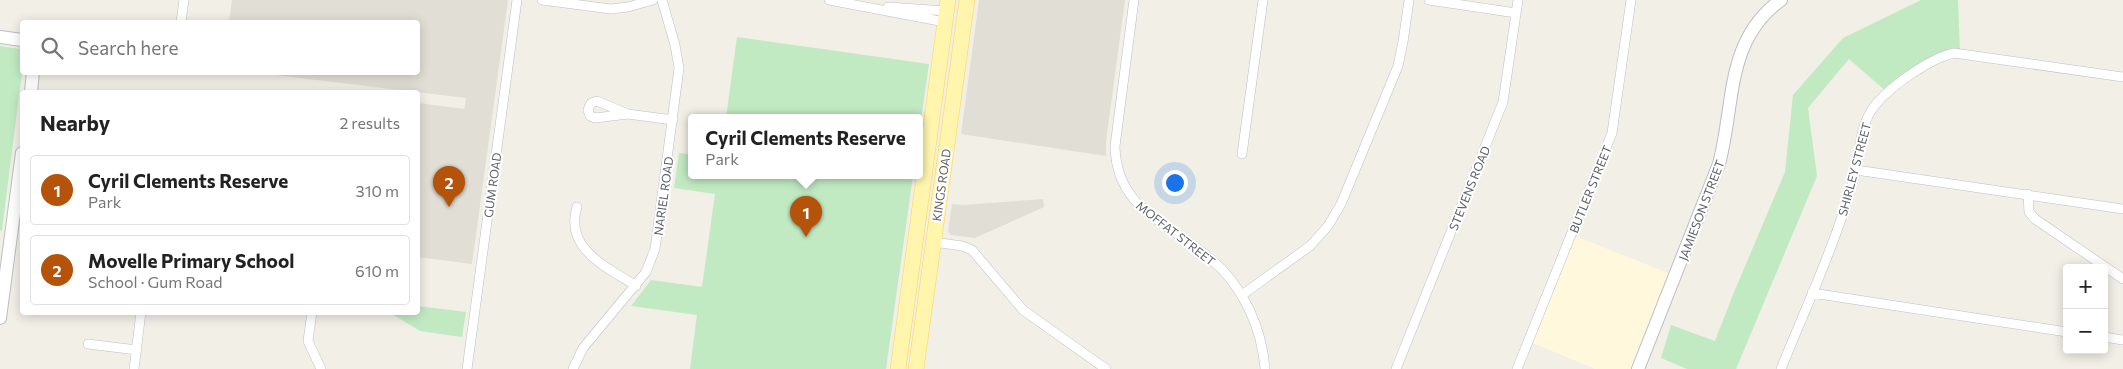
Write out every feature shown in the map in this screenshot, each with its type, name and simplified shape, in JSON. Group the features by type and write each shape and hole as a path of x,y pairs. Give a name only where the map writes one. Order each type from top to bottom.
{"main road":[{"name":"KINGS ROAD","path":"916,369 967,0"},
{"name":"KINGS ROAD","path":"898,369 946,11"},
{"path":"946,11 964,17"},
{"path":"916,240 934,242"}],"street":[{"path":"181,20 184,0"},
{"name":"GUM ROAD","path":"467,369 517,0"},
{"path":"542,0 612,4 628,7 653,0"},
{"name":"NARIEL ROAD","path":"573,369 584,348 646,272 655,249 679,68 675,45 662,0"},
{"path":"829,0 846,1 865,6 946,11"},
{"name":"MOFFAT STREET","path":"1134,0 1115,146 1116,163 1120,178 1135,202 1211,259 1231,280 1242,295 1259,333 1265,369"},
{"path":"1242,154 1263,0"},
{"path":"1242,295 1310,246 1328,226 1341,204 1398,66 1409,0"},
{"path":"1429,0 1516,13"},
{"name":"STEVENS ROAD","path":"1396,369 1503,102 1518,0"},
{"name":"BUTLER STREET","path":"1517,369 1612,133 1631,0"},
{"name":"JAMIESON STREET","path":"1638,369 1719,164 1739,54 1752,28 1780,0"},
{"path":"0,37 20,40"},
{"name":"SHIRLEY STREET","path":"1781,369 1839,226 1856,170 1863,130 1879,100 1899,83 1949,54 1965,54 2123,77"},
{"path":"31,90 34,75"},
{"path":"628,114 673,120"},
{"path":"0,318 5,244 20,164"},
{"path":"1856,170 1948,185 2028,194 2123,209"},
{"path":"2028,194 2029,212 2035,220 2123,279"},
{"path":"577,207 574,226 576,235 584,249 636,286"},
{"path":"934,242 972,250 1023,310 1106,369"},
{"path":"1812,293 2063,331"},
{"path":"134,369 142,315"},
{"path":"312,315 308,342 321,369"},
{"path":"2108,338 2123,340"},
{"path":"88,344 136,350"}],"shaded area":[{"path":"232,0 508,0 472,264 420,257 420,103 464,109 466,98 420,92 420,90 400,90 275,75 420,75 420,20 229,20"},
{"path":"979,0 1125,0 1106,141 1106,156 961,134"},
{"path":"1043,199 1044,207 975,238 951,235 948,231 952,204 963,205"},
{"path":"1575,236 1671,274 1633,369 1595,369 1533,343"}],"green space":[{"path":"1921,0 1958,0 1960,53 1954,53 1887,92 1849,59 1808,108 1817,176 1736,369 1687,369 1661,358 1671,325 1715,341 1785,172 1793,95 1843,38"},
{"path":"737,37 929,64 922,114 727,114"},
{"path":"0,46 20,49 20,75 22,75 2,230 0,231"},
{"path":"679,153 688,154 688,179 913,179 886,369 690,369 697,315 631,306 651,280 702,287 715,194 674,188"},
{"path":"420,306 466,312 462,337 420,331 394,315 420,315"}],"place":[{"name":"Movelle Primary School","path":"449,207"},
{"name":"Cyril Clements Reserve","path":"806,237"}]}
